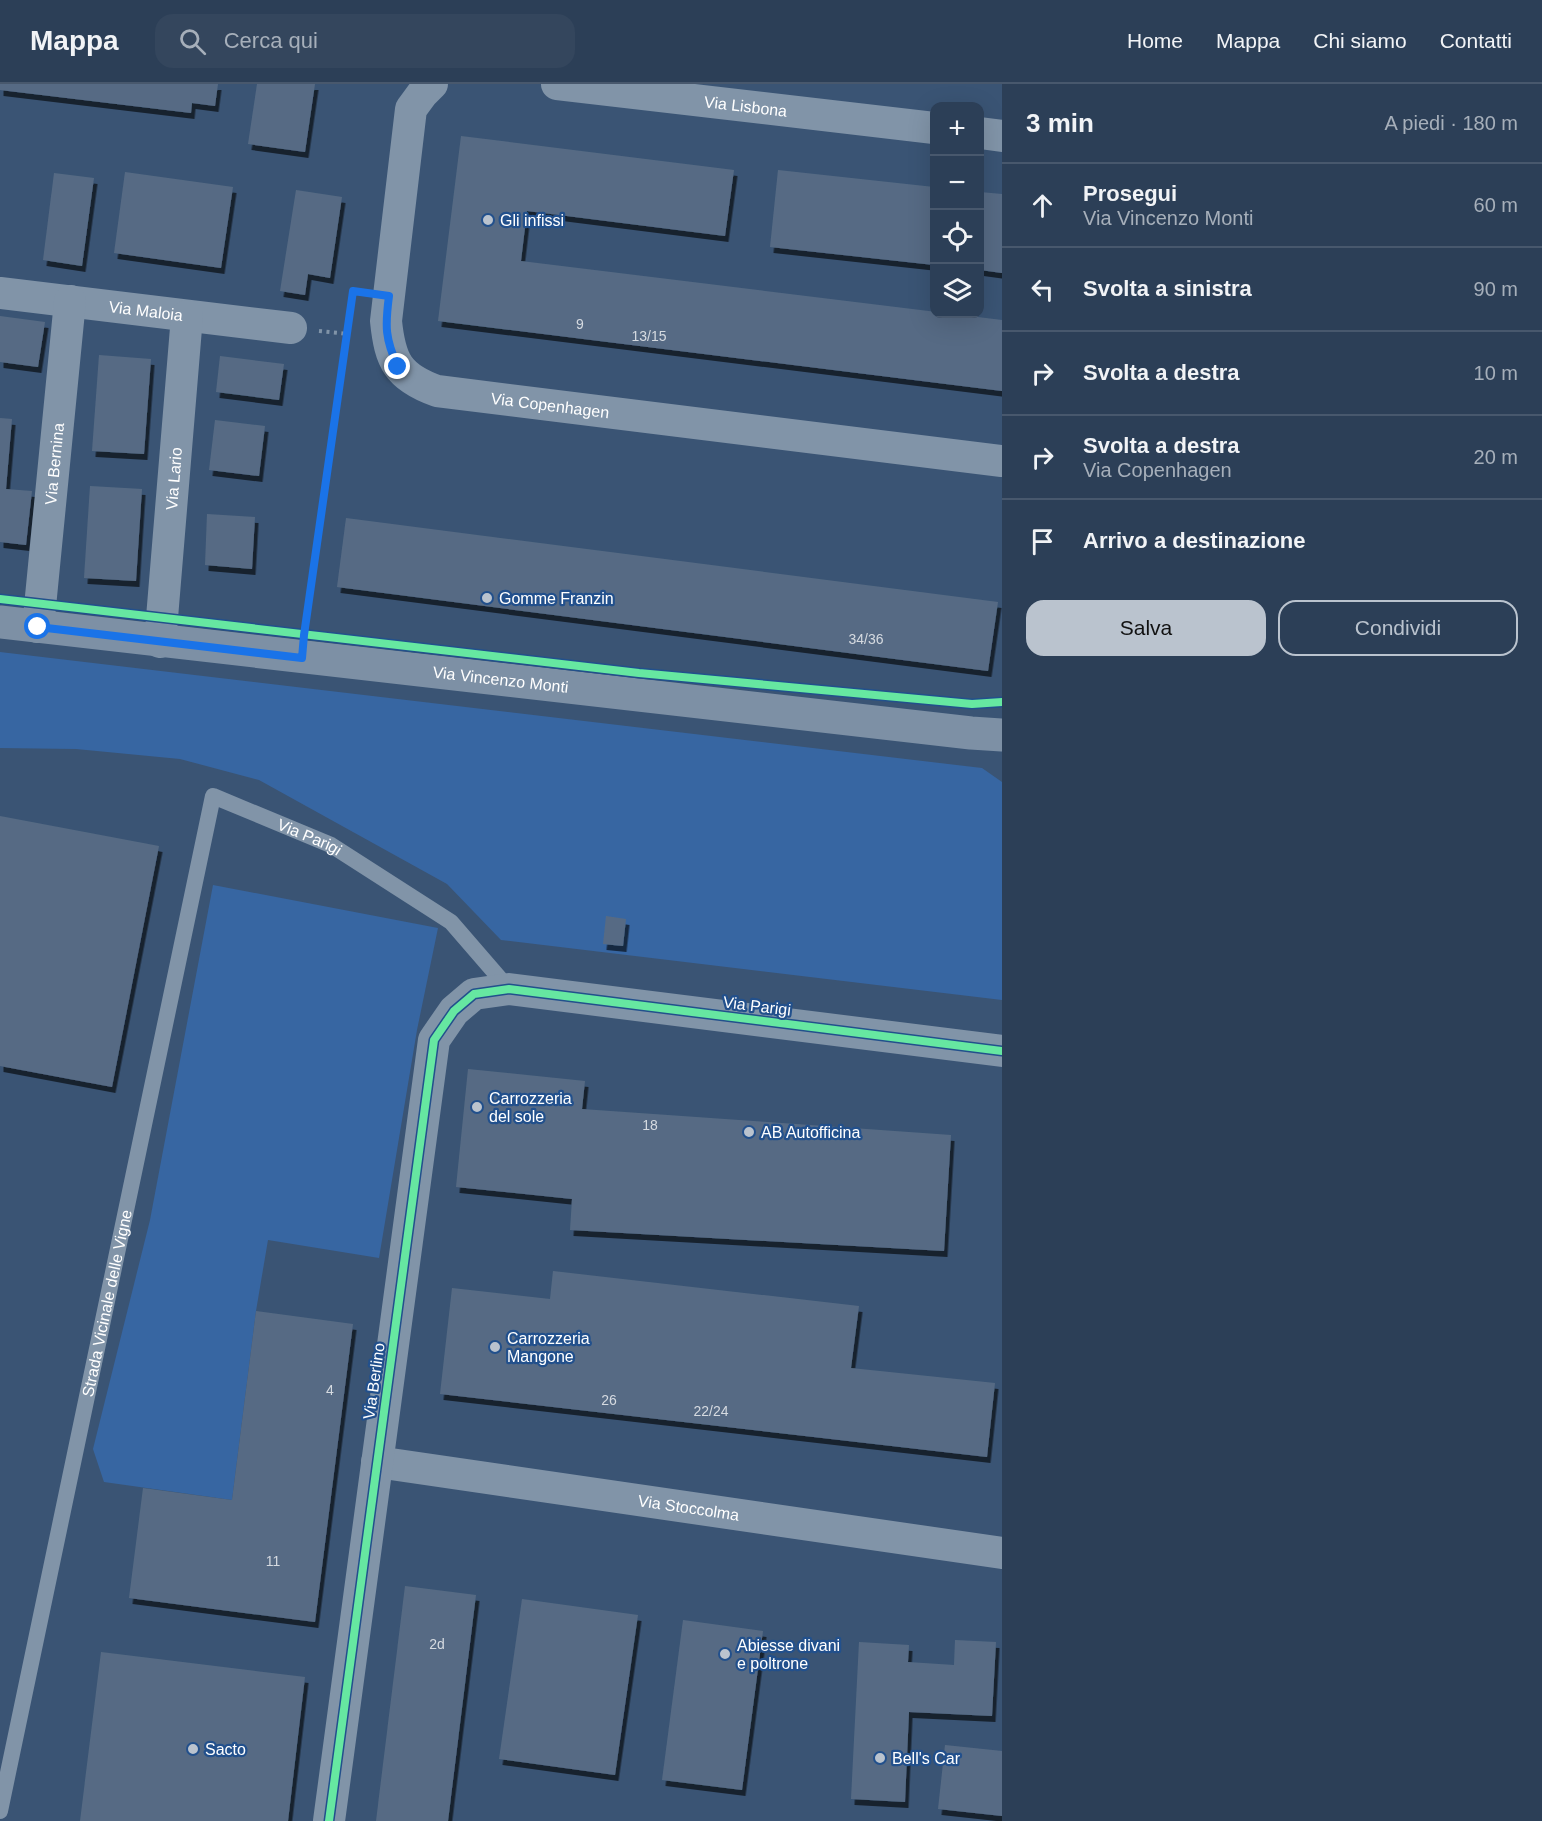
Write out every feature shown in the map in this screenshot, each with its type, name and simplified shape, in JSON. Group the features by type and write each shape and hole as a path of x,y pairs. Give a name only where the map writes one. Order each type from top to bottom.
{"street":[{"name":"Via Copenhagen","path":"432,84 411,109 386,321 388,346 398,367 416,383 437,391 1002,461"},
{"name":"Via Lisbona","path":"557,84 930,128"},
{"path":"984,134 1002,136"},
{"name":"Via Maloia","path":"0,293 291,328"},
{"name":"Via Bernina","path":"38,627 70,301"},
{"name":"Via Lario","path":"160,642 187,316"},
{"name":"Via Vincenzo Monti","path":"0,622 160,642 1002,735"},
{"name":"Via Parigi","path":"508,989 1002,1051"},
{"name":"Via Berlino","path":"329,1821 434,1040 454,1011 474,994 508,989"},
{"name":"Via Stoccolma","path":"376,1462 1002,1553"}],"lane":[{"name":"Via Parigi","path":"213,796 331,845 451,921 508,989"},
{"name":"Strada Vicinale delle Vigne","path":"0,1811 213,796"}],"path":[{"path":"302,658 353,291 389,296"}],"shaded area":[{"path":"0,652 982,768 1002,782 1002,1000 501,940 447,884 259,780 180,759 76,749 0,748"},
{"path":"213,885 438,928 417,1030 379,1258 268,1240 256,1311 232,1500 104,1482 93,1449 150,1220"}],"building":[{"path":"0,84 218,84 215,106 192,103 191,113 0,90"},
{"path":"257,84 315,84 305,152 248,144"},
{"path":"461,136 734,170 725,236 527,211 521,261 930,311 930,318 1002,320 1002,391 438,321"},
{"path":"778,170 930,187 930,265 770,247"},
{"path":"125,172 233,187 221,268 114,253"},
{"path":"54,173 94,178 82,266 43,260"},
{"path":"296,190 342,197 330,278 308,274 305,295 280,291"},
{"path":"984,192 1002,194 1002,273 984,271"},
{"path":"0,316 45,322 38,367 0,362"},
{"path":"99,355 151,359 144,454 92,451"},
{"path":"220,356 284,364 279,400 216,392"},
{"path":"0,418 12,419 6,489 32,491 26,545 0,542"},
{"path":"215,420 265,426 259,476 209,470"},
{"path":"90,486 142,489 136,581 84,578"},
{"path":"207,514 255,517 252,569 205,565"},
{"path":"346,518 998,602 988,671 337,587"},
{"path":"0,816 159,846 112,1087 0,1066"},
{"path":"606,916 626,919 623,946 603,944"},
{"path":"468,1069 585,1081 582,1109 951,1135 944,1251 570,1230 572,1199 456,1187"},
{"path":"553,1271 859,1306 851,1368 995,1383 987,1457 440,1394 452,1288 550,1299"},
{"path":"256,1311 353,1324 315,1622 129,1598 143,1488 232,1500"},
{"path":"405,1586 476,1595 448,1821 376,1821"},
{"path":"522,1599 638,1615 615,1775 499,1759"},
{"path":"683,1620 763,1631 742,1790 662,1780"},
{"name":"Bell's Car","path":"955,1640 996,1642 992,1716 909,1712 905,1802 851,1799 859,1642 909,1645 908,1662 954,1665"},
{"name":"Sacto","path":"101,1652 305,1677 288,1821 80,1821"},
{"path":"945,1745 1002,1751 1002,1816 938,1809"}],"cycle path":[{"path":"0,599 639,673 972,704 1002,702"},
{"path":"329,1821 434,1040 454,1011 474,994 509,989 1002,1051"}],"place":[{"name":"Gli infissi","path":"488,220"},
{"name":"Gomme Franzin","path":"487,598"},
{"name":"Carrozzeria del sole","path":"477,1107"},
{"name":"AB Autofficina","path":"749,1132"},
{"name":"Carrozzeria Mangone","path":"495,1347"},
{"name":"Abiesse divani e poltrone","path":"725,1654"},
{"name":"Sacto","path":"193,1749"},
{"name":"Bell's Car","path":"880,1758"}],"route":[{"path":"38,627 302,658 353,291 389,296 386,321 388,346 398,367"}]}
